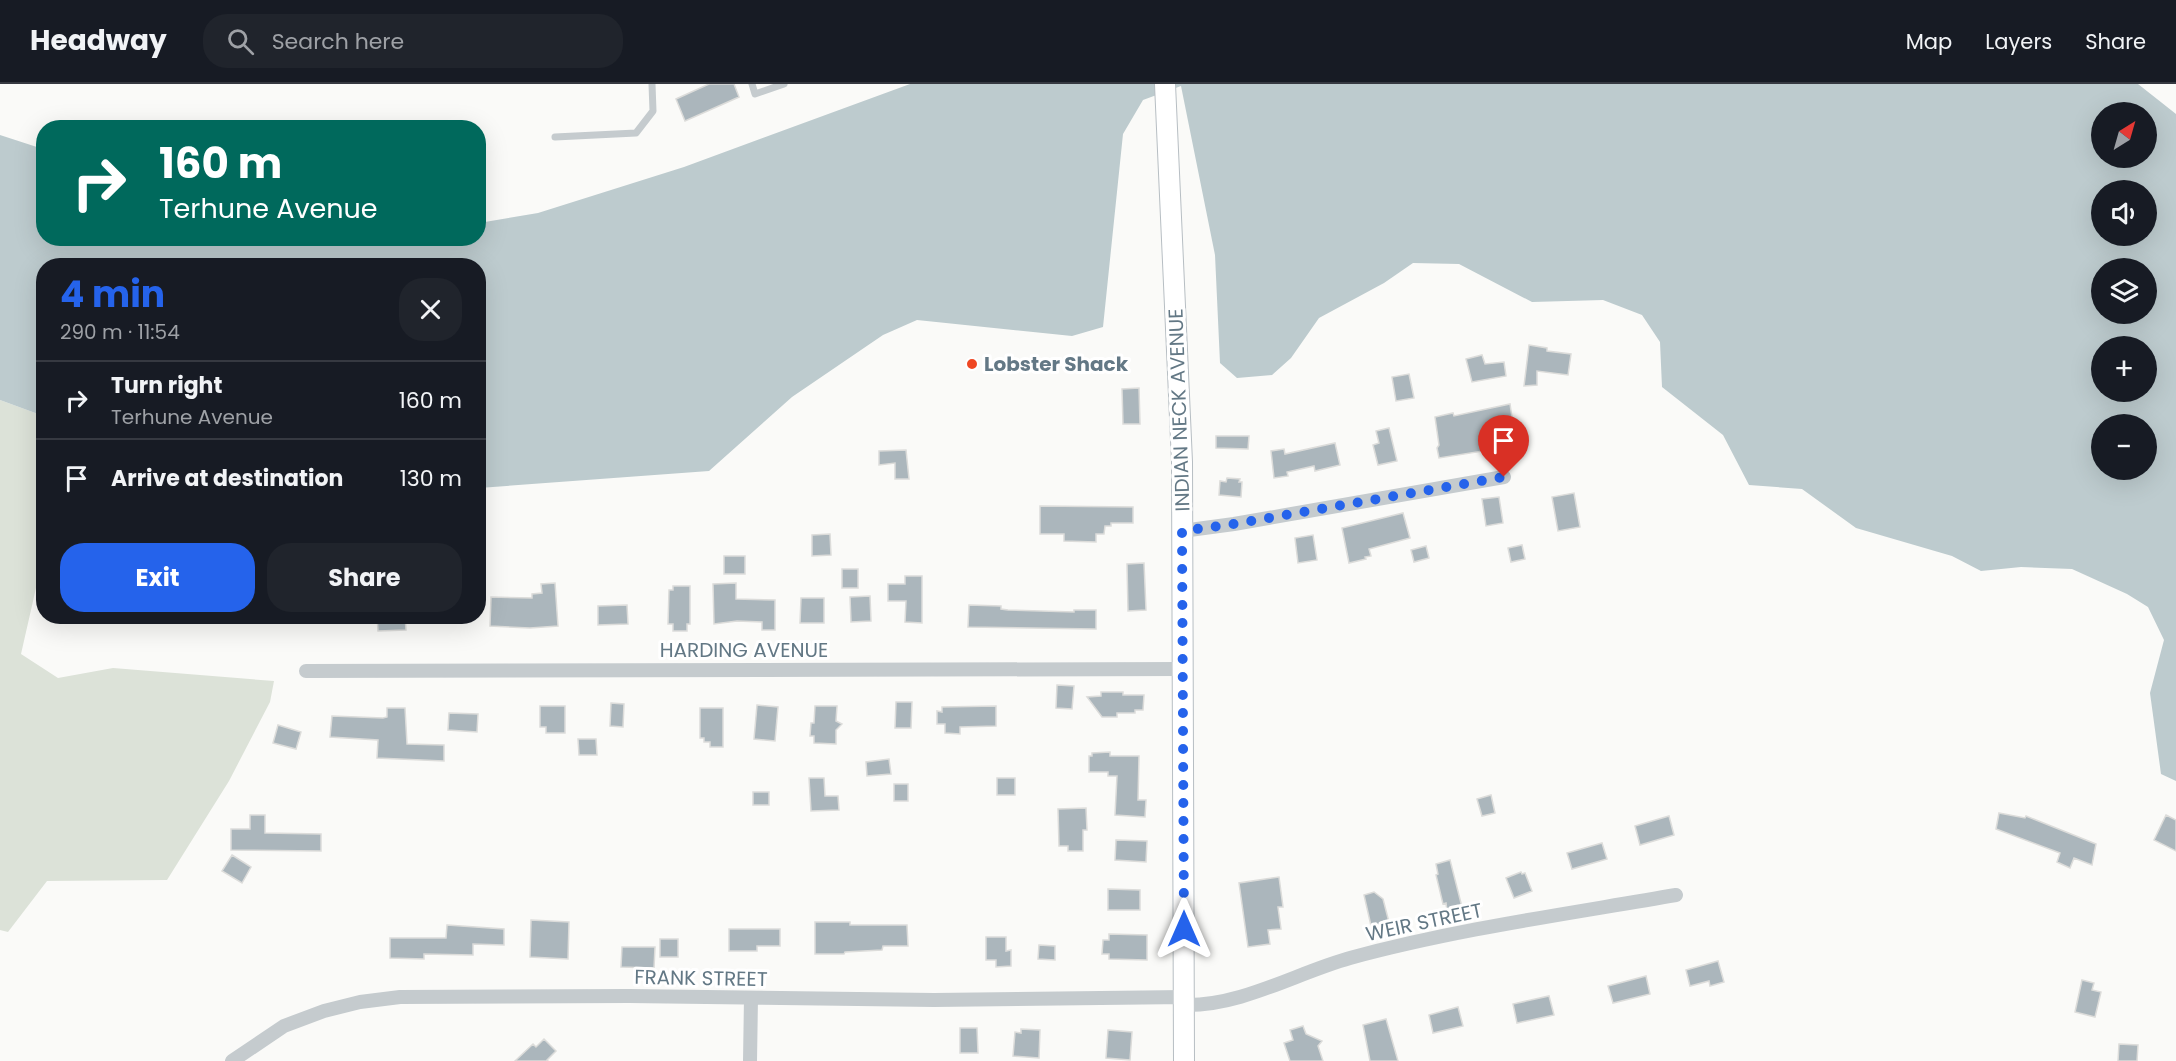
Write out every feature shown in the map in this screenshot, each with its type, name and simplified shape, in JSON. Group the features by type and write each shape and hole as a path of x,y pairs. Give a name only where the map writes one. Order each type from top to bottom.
{"street":[{"name":"INDIAN NECK AVENUE","path":"1165,93 1181,441 1184,1061"},
{"path":"1182,531 1504,477"},
{"name":"HARDING AVENUE","path":"306,671 1182,669"},
{"name":"WEIR STREET","path":"1185,1001 1216,1003 1320,967 1418,941 1676,895"},
{"name":"FRANK STREET","path":"232,1061 284,1026 324,1011 360,1002 400,997 628,996 1185,1001"},
{"path":"750,1061 751,998"}],"lane":[{"path":"555,137 636,133 653,111 652,84"},
{"path":"752,84 755,94 784,84"}],"shaded area":[{"path":"910,84 2138,84 2176,114 2176,781 2161,774 2150,693 2164,640 2148,607 2127,594 2072,569 2021,567 1981,571 1952,556 1856,528 1802,489 1749,485 1723,435 1662,387 1660,342 1642,315 1603,300 1532,302 1459,264 1413,263 1384,283 1319,318 1291,358 1272,375 1237,378 1220,363 1215,255 1181,86 1143,100 1123,134 1103,327 1072,336 917,320 883,335 792,397 709,471 486,487 486,258 36,258 36,413 0,400 0,135 36,147 36,246 486,246 486,222 538,213 684,167"},
{"path":"0,400 36,413 36,588 21,654 58,678 113,668 274,681 270,702 229,781 167,880 47,881 8,932 0,930"}],"building":[{"path":"709,84 734,84 739,97 685,121 676,99"},
{"path":"1529,345 1547,348 1547,351 1571,354 1568,375 1537,371 1537,385 1524,386"},
{"path":"1482,355 1485,364 1504,362 1506,376 1472,382 1466,359"},
{"path":"1409,374 1414,398 1396,401 1392,377"},
{"path":"1139,388 1140,424 1123,424 1122,389"},
{"path":"1510,404 1515,437 1494,440 1496,449 1439,458 1435,417 1453,413 1454,416"},
{"path":"1389,428 1397,461 1378,465 1373,445 1379,443 1376,431"},
{"path":"1216,436 1249,436 1248,449 1216,448"},
{"path":"1335,443 1340,465 1315,471 1314,466 1287,472 1288,476 1274,478 1271,451 1284,449 1285,454"},
{"path":"906,450 909,479 895,479 895,463 879,465 879,451"},
{"path":"1227,478 1240,479 1239,482 1242,482 1241,497 1219,495 1220,481 1226,482"},
{"path":"1574,493 1580,527 1558,531 1552,497"},
{"path":"1499,497 1503,523 1486,526 1482,499"},
{"path":"1040,506 1133,507 1133,523 1111,523 1111,526 1105,526 1104,534 1096,534 1096,542 1064,541 1064,534 1040,534"},
{"path":"1403,513 1410,538 1369,549 1371,556 1349,563 1342,528"},
{"path":"830,534 831,555 812,556 812,535"},
{"path":"1313,535 1317,560 1298,563 1295,538"},
{"path":"1522,545 1525,559 1511,562 1508,548"},
{"path":"1426,546 1429,558 1414,562 1411,550"},
{"path":"724,556 745,556 745,574 724,574"},
{"path":"1144,563 1146,610 1128,611 1127,564"},
{"path":"842,569 858,569 858,588 842,588"},
{"path":"905,576 922,576 922,623 905,622 906,601 888,601 888,584 905,584"},
{"path":"555,583 558,626 530,628 490,626 491,597 532,598 532,594 542,593 541,584"},
{"path":"736,583 736,599 775,600 775,630 762,630 762,622 737,621 714,624 713,584"},
{"path":"673,586 690,586 690,624 687,624 687,631 673,631 673,624 668,624 669,590 673,590"},
{"path":"870,596 871,621 851,622 850,597"},
{"path":"801,598 824,598 824,623 800,623"},
{"path":"627,605 628,624 598,625 598,606"},
{"path":"969,605 1001,606 1001,609 1008,610 1074,612 1074,610 1096,610 1096,629 968,627"},
{"path":"378,624 406,624 406,630 378,631"},
{"path":"1057,685 1074,686 1072,709 1056,708"},
{"path":"1101,692 1144,695 1143,710 1135,710 1135,713 1117,713 1117,717 1102,717 1087,697 1101,696"},
{"path":"896,702 912,702 911,728 895,728"},
{"path":"611,703 624,704 623,727 610,726"},
{"path":"757,705 778,707 775,741 754,739"},
{"path":"540,706 565,706 565,733 546,733 546,727 540,727"},
{"path":"815,706 837,706 836,721 842,724 836,730 836,744 814,743 814,736 810,736 811,723 814,723"},
{"path":"996,706 996,726 960,727 960,734 945,733 945,724 937,724 937,711 942,712 942,707"},
{"path":"387,708 405,708 407,744 444,745 444,761 377,758 378,740 330,737 332,716 383,718 387,717"},
{"path":"700,708 723,708 723,747 710,747 710,742 704,742 704,738 700,738"},
{"path":"449,713 478,714 477,732 448,730"},
{"path":"278,725 301,732 296,749 273,743"},
{"path":"578,739 596,739 597,755 579,755"},
{"path":"1110,752 1110,756 1139,756 1138,800 1146,800 1145,817 1115,815 1117,776 1108,776 1108,772 1089,772 1089,756 1092,756 1092,753"},
{"path":"889,759 891,774 867,776 866,762"},
{"path":"809,778 824,778 825,796 838,796 839,810 811,811"},
{"path":"997,778 1015,778 1015,795 997,795"},
{"path":"894,784 908,784 908,801 894,801"},
{"path":"753,792 769,792 769,805 753,805"},
{"path":"1491,795 1495,813 1482,816 1477,799"},
{"path":"1086,808 1087,830 1083,830 1083,851 1068,851 1068,846 1059,846 1058,809"},
{"path":"1999,813 2025,818 2026,816 2096,844 2092,865 2074,858 2070,868 2057,862 2060,853 1996,829"},
{"path":"250,815 265,815 265,833 321,834 321,851 231,850 231,829 250,829"},
{"path":"2166,815 2176,820 2176,851 2154,840"},
{"path":"1669,816 1674,835 1640,845 1635,826"},
{"path":"1116,840 1147,841 1146,862 1115,860"},
{"path":"1602,843 1607,859 1572,869 1567,853"},
{"path":"232,855 251,867 242,883 222,871"},
{"path":"1450,860 1462,907 1447,911 1436,875 1438,874 1436,864"},
{"path":"1521,872 1525,873 1532,891 1514,898 1506,878"},
{"path":"1279,877 1283,907 1278,907 1281,929 1268,930 1270,944 1248,947 1239,883"},
{"path":"1108,889 1140,890 1140,910 1108,910"},
{"path":"1374,892 1383,899 1390,926 1372,930 1364,895"},
{"path":"531,920 569,922 568,959 530,957"},
{"path":"815,922 850,922 850,925 907,925 908,946 883,946 882,950 845,952 844,954 815,954"},
{"path":"447,925 504,929 504,945 473,944 473,955 424,954 424,959 390,958 390,938 446,938"},
{"path":"729,929 780,929 780,946 757,946 757,951 729,951"},
{"path":"1109,934 1147,935 1147,960 1109,959 1109,954 1102,954 1103,940 1109,940"},
{"path":"986,937 1006,937 1006,951 1011,950 1011,966 996,967 996,960 986,960"},
{"path":"660,939 678,939 678,957 660,957"},
{"path":"1039,945 1055,946 1055,960 1038,959"},
{"path":"622,947 655,947 654,968 621,967"},
{"path":"1718,961 1724,982 1710,986 1709,981 1690,986 1686,970"},
{"path":"1646,976 1650,994 1613,1003 1608,986"},
{"path":"2082,980 2094,983 2092,990 2101,992 2095,1017 2075,1012"},
{"path":"1549,996 1554,1015 1517,1023 1513,1004"},
{"path":"1458,1007 1463,1026 1433,1033 1429,1015"},
{"path":"1386,1019 1398,1061 1370,1061 1363,1025"},
{"path":"1303,1026 1306,1034 1322,1041 1318,1046 1323,1061 1290,1061 1284,1043 1293,1040 1290,1030"},
{"path":"960,1028 977,1028 978,1053 960,1053"},
{"path":"1021,1029 1040,1030 1039,1058 1013,1056 1015,1032 1021,1033"},
{"path":"1108,1030 1132,1032 1130,1060 1106,1058"},
{"path":"544,1039 556,1051 548,1061 515,1061 533,1044 536,1047"},
{"path":"2119,1044 2138,1045 2137,1061 2118,1061"}],"place":[{"name":"Lobster Shack","path":"972,364"}],"route":[{"path":"1184,929 1182,531 1504,477"}]}
